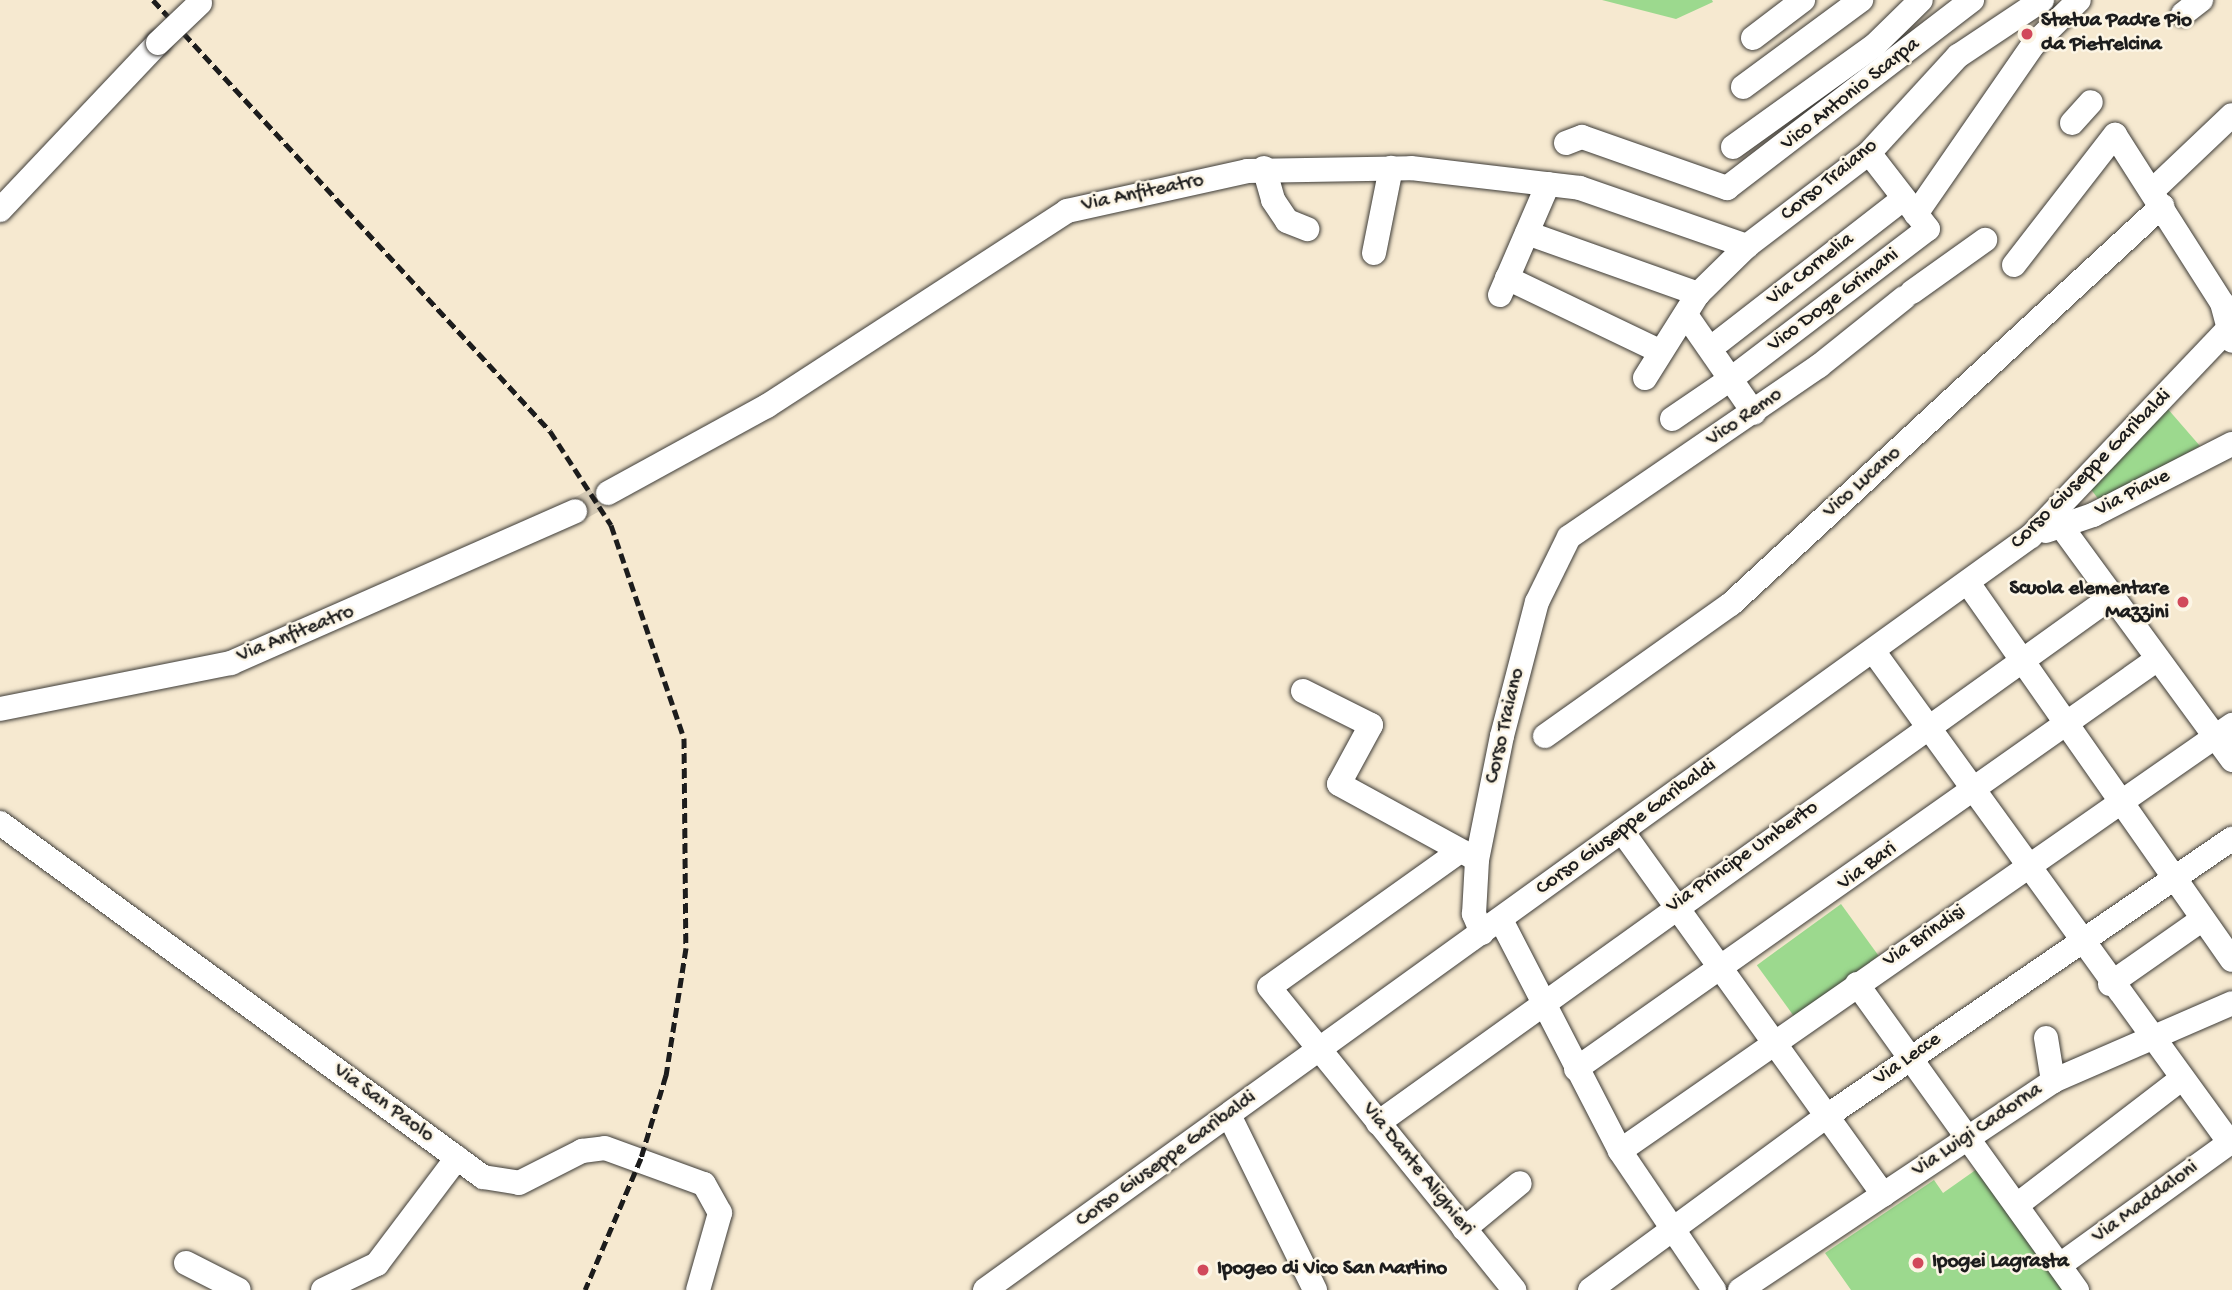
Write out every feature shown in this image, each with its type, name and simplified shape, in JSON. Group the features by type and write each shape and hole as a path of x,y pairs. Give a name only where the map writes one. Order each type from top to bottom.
{"street":[{"path":"1753,38 1803,0"},
{"path":"1743,87 1861,0"},
{"path":"1733,147 1875,45 1921,0"},
{"name":"Vico Antonio Scarpa","path":"1566,143 1582,137 1727,188 1972,0"},
{"path":"1869,153 1915,214 2033,45 2079,0"},
{"path":"0,210 158,43 202,2"},
{"path":"2039,2 2056,23"},
{"name":"Corso Traiano","path":"1645,378 1657,350 1692,305 1747,246 1869,153 1958,57 2039,2"},
{"path":"2072,123 2091,102"},
{"name":"Vico Lucano","path":"1545,736 1731,604 2157,198 2232,115"},
{"path":"2014,265 2115,135 2222,303 2230,333"},
{"path":"1264,168 1273,200 1287,221 1307,229"},
{"name":"Via Anfiteatro","path":"608,493 778,398 1067,211 1264,168 1391,168 1580,188 1747,246"},
{"path":"1374,253 1391,168"},
{"path":"1548,184 1503,287 1657,350"},
{"name":"Via Cornelia","path":"1720,341 1915,214"},
{"name":"Vico Doge Grimani","path":"1672,419 1733,377 1915,214"},
{"path":"1527,233 1692,305 1754,413"},
{"name":"Vico Remo","path":"1579,528 1754,413 1908,295 1985,240"},
{"name":"Corso Giuseppe Garibaldi","path":"985,1290 1874,652 2031,536 2230,333"},
{"name":"Via Piave","path":"2031,536 2061,526 2232,444"},
{"name":"Via Anfiteatro","path":"0,709 231,663 575,511"},
{"path":"2061,526 2156,660 2224,731 2232,760"},
{"name":"Corso Traiano","path":"1579,528 1537,602 1469,855 1474,914 1491,927 1541,1003 1620,1151 1714,1290"},
{"path":"1968,583 2232,960"},
{"name":"Via Principe Umberto","path":"1378,1123 1676,906 2111,597"},
{"path":"1874,652 1929,726 2079,942 2231,1142"},
{"name":"Via Bari","path":"1576,1069 1722,971 2156,660"},
{"path":"1303,691 1371,725 1339,784 1469,855"},
{"name":"Via Brindisi","path":"1620,1151 2224,731"},
{"name":"Via San Paolo","path":"0,823 491,1181 509,1184 582,1151 610,1148 699,1182 714,1194 720,1213 698,1290"},
{"path":"1622,831 1884,1195"},
{"name":"Via Lecce","path":"1590,1290 1827,1116 2232,839"},
{"name":"Via Dante Alighieri","path":"1469,855 1269,987 1514,1290"},
{"path":"2110,984 2203,919"},
{"path":"1857,984 2077,1290"},
{"name":"Via Luigi Cadorna","path":"1740,1290 2053,1081 2232,1003"},
{"path":"2046,1038 2053,1081"},
{"path":"2017,1206 2181,1079"},
{"path":"1229,1115 1315,1290"},
{"name":"Via Maddaloni","path":"2060,1265 2231,1142"},
{"path":"323,1290 377,1264 457,1158"},
{"path":"1464,1229 1520,1183"},
{"path":"186,1263 239,1290"}],"green space":[{"path":"1602,0 1712,0 1713,2 1676,19"},
{"path":"2167,408 2200,446 2099,500 2090,488"},
{"path":"1841,904 1879,956 1794,1017 1757,965"},
{"path":"1977,1169 2067,1290 1851,1290 1825,1253 1934,1180 1943,1193"}],"tunnel":[{"path":"575,511 608,493"}],"railway":[{"path":"153,0 550,431 611,525 684,738 686,948 666,1075 641,1158 585,1290"}],"place":[{"name":"Statua Padre Pio da Pietrelcina","path":"2027,34"},
{"name":"Scuola elementare Mazzini","path":"2183,602"},
{"name":"Ipogei Lagrasta","path":"1918,1263"},
{"name":"Ipogeo di Vico San Martino","path":"1203,1270"}]}
